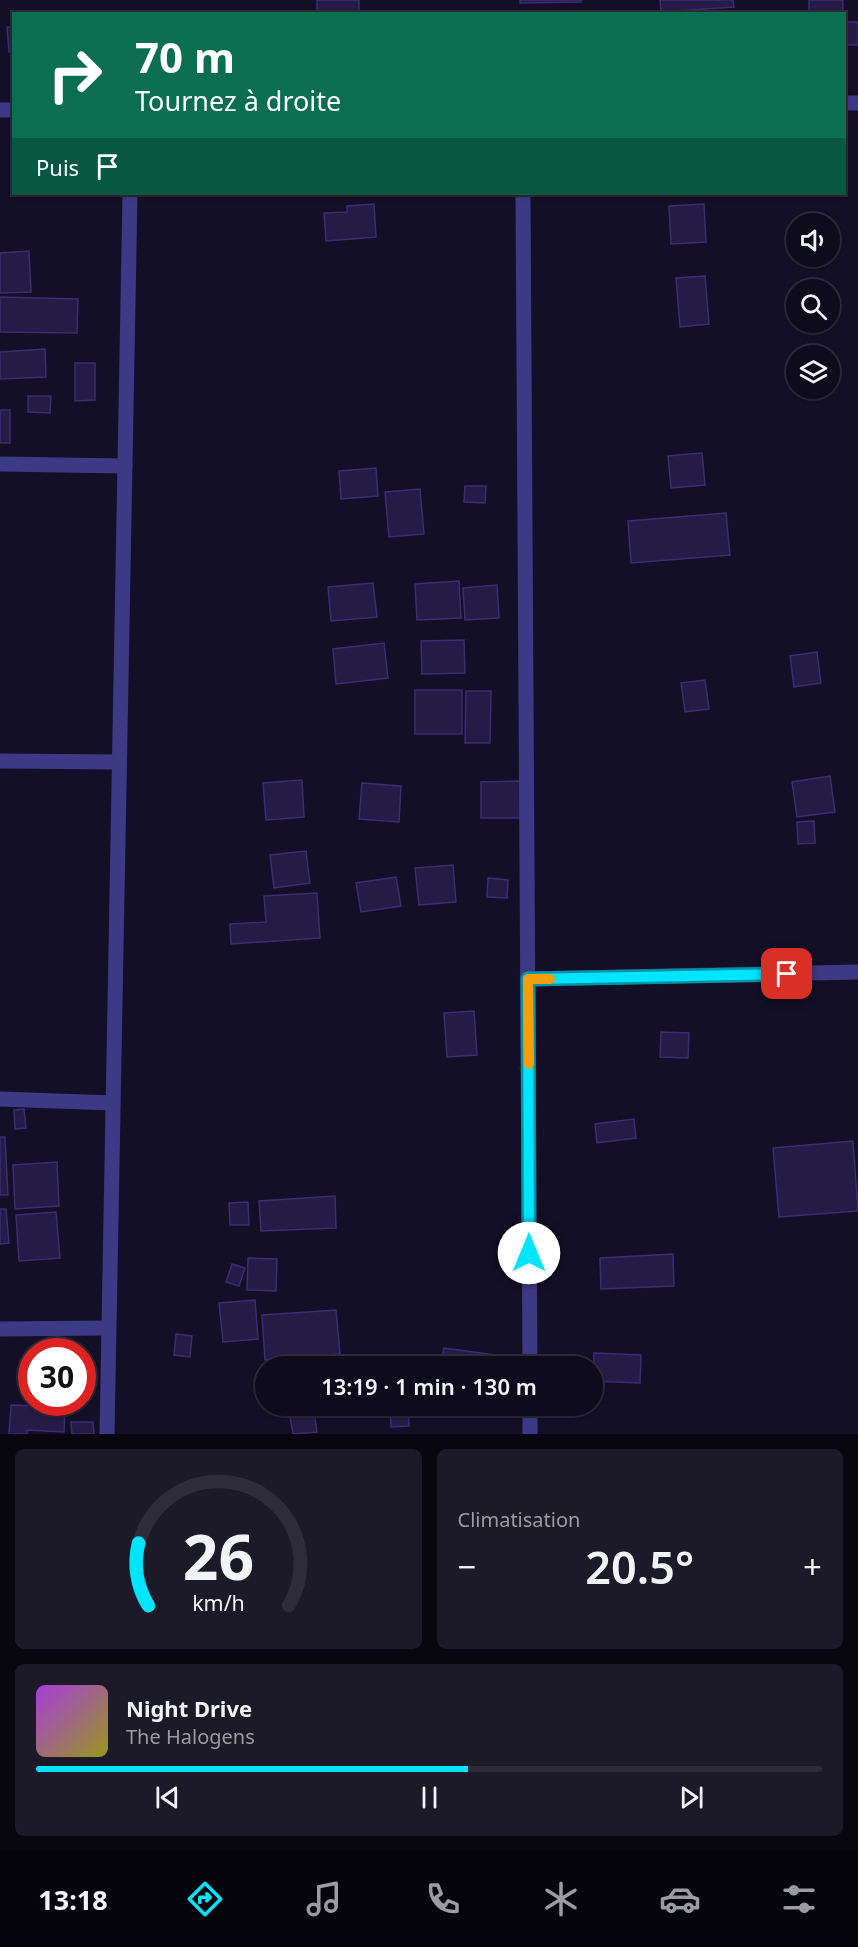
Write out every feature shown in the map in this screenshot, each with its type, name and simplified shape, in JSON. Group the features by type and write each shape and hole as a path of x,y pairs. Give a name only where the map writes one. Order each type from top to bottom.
{"street":[{"path":"107,1434 130,195"},
{"path":"523,195 530,1356"},
{"path":"0,464 125,466"},
{"path":"0,761 119,762"},
{"path":"528,979 858,972"},
{"path":"0,1100 113,1103"},
{"path":"0,1329 108,1328"},
{"path":"530,1416 530,1434"}],"building":[{"path":"317,0 359,0 359,12 317,12"},
{"path":"520,0 581,0 581,2 520,3"},
{"path":"660,0 733,0 734,7 661,12"},
{"path":"809,0 843,0 843,12 809,12"},
{"path":"846,22 858,22 858,45 846,45"},
{"path":"7,27 12,27 12,52 9,52"},
{"path":"374,204 376,237 326,241 324,213 347,212 347,206"},
{"path":"704,204 706,242 671,244 669,206"},
{"path":"29,251 31,292 0,293 0,253"},
{"path":"705,276 709,324 680,327 676,278"},
{"path":"0,297 78,299 77,333 0,332"},
{"path":"45,349 46,377 0,379 0,352"},
{"path":"75,363 95,363 95,400 75,401"},
{"path":"28,396 51,396 50,413 28,412"},
{"path":"0,410 10,410 10,443 0,443"},
{"path":"702,453 705,485 671,488 668,456"},
{"path":"376,468 378,496 341,499 339,471"},
{"path":"465,486 486,486 485,503 464,502"},
{"path":"420,489 424,534 389,537 385,492"},
{"path":"726,513 730,555 631,563 628,521"},
{"path":"459,581 461,618 417,620 415,584"},
{"path":"373,583 377,617 331,621 328,587"},
{"path":"497,585 499,618 465,620 463,588"},
{"path":"464,640 465,673 422,674 421,641"},
{"path":"384,643 388,678 336,684 333,649"},
{"path":"817,652 821,683 794,687 790,656"},
{"path":"705,680 709,709 685,712 681,683"},
{"path":"415,690 462,690 462,734 415,734"},
{"path":"466,691 491,691 490,743 465,743"},
{"path":"830,776 835,812 797,817 792,782"},
{"path":"302,780 304,817 266,820 263,783"},
{"path":"523,781 523,818 481,818 481,782"},
{"path":"362,783 401,786 399,822 359,819"},
{"path":"814,821 815,843 798,844 797,822"},
{"path":"306,851 310,883 274,888 270,855"},
{"path":"453,865 456,902 419,905 415,868"},
{"path":"396,877 401,906 361,912 356,883"},
{"path":"488,878 508,880 507,898 487,897"},
{"path":"317,893 320,938 231,944 230,924 266,922 264,896"},
{"path":"474,1011 477,1055 447,1057 444,1013"},
{"path":"661,1032 689,1033 688,1058 660,1057"},
{"path":"24,1109 26,1128 15,1129 14,1110"},
{"path":"634,1119 636,1138 597,1143 595,1124"},
{"path":"0,1137 5,1137 8,1195 0,1195"},
{"path":"853,1141 858,1211 779,1217 773,1148"},
{"path":"57,1162 59,1206 15,1209 13,1165"},
{"path":"335,1196 336,1228 261,1231 259,1201"},
{"path":"248,1202 249,1225 230,1225 229,1203"},
{"path":"0,1209 6,1209 9,1243 0,1244"},
{"path":"56,1212 60,1258 19,1261 16,1215"},
{"path":"673,1254 674,1286 601,1289 600,1258"},
{"path":"248,1258 277,1259 276,1291 247,1290"},
{"path":"232,1264 245,1268 239,1286 226,1282"},
{"path":"255,1300 258,1339 223,1342 219,1303"},
{"path":"336,1310 340,1354 265,1356 262,1315"},
{"path":"176,1334 192,1336 190,1357 174,1355"},
{"path":"444,1348 495,1355 495,1356 443,1356"},
{"path":"594,1353 641,1355 640,1383 603,1381 603,1356 594,1356"},
{"path":"11,1405 18,1405 18,1416 65,1416 64,1432 27,1430 27,1434 9,1434"},
{"path":"290,1416 315,1416 317,1432 293,1434"},
{"path":"390,1416 408,1416 409,1426 391,1427"},
{"path":"71,1422 93,1422 94,1434 72,1434"}],"slow traffic":[{"path":"529,1064 528,979 550,979"}],"route":[{"path":"529,1253 528,979 787,974"}]}
